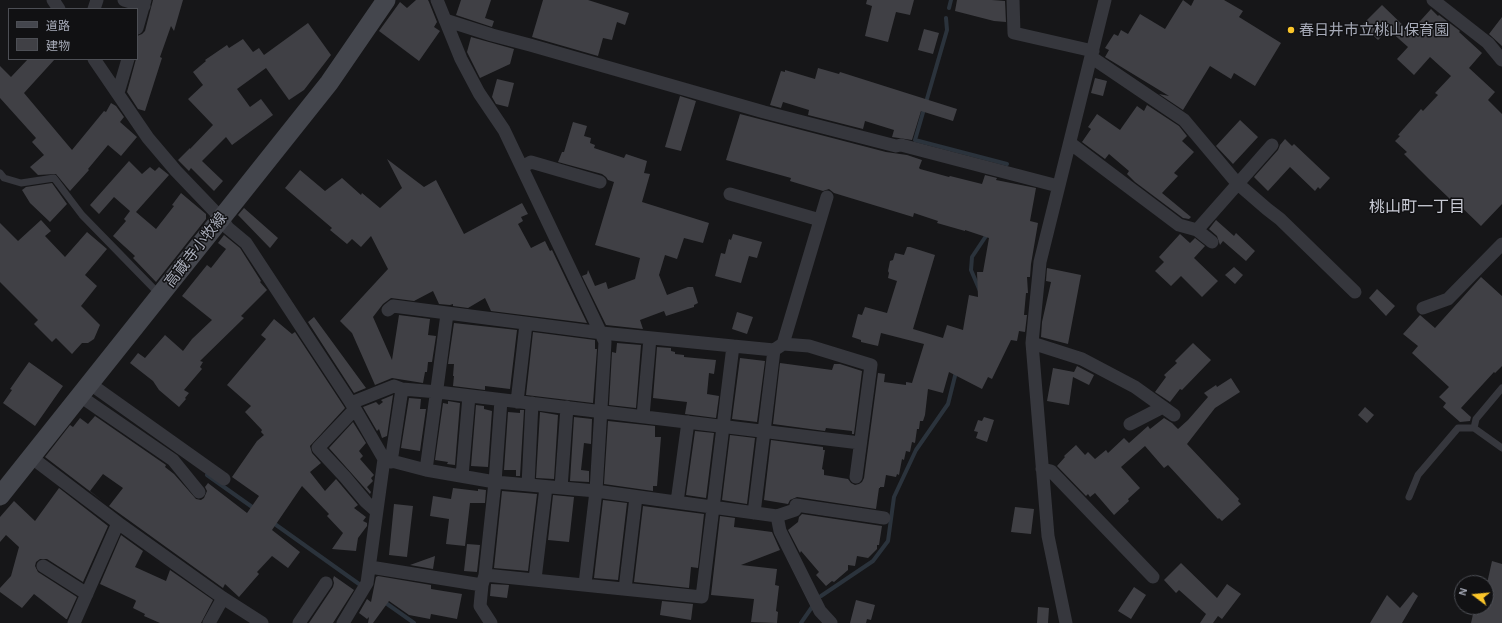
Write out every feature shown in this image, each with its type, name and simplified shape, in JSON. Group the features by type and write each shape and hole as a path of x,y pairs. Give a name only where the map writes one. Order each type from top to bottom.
{"main road":[{"name":"高蔵寺小牧線","path":"0,496 328,83 386,0"}],"street":[{"path":"53,0 59,8"},
{"path":"124,0 144,3 138,24"},
{"path":"437,0 461,59 479,93 504,130 606,342 596,492 585,584"},
{"path":"1013,0 1014,33 1092,54 1184,120 1237,183 1266,209 1280,219 1355,292"},
{"path":"1066,623 1048,536 1032,343 1040,262 1105,0"},
{"path":"1434,0 1488,43 1502,60"},
{"path":"445,20 492,35 530,44 764,112 896,146 902,145 1058,186"},
{"path":"95,60 148,138 176,171 221,218 228,228 246,243 353,406 387,461 426,470 495,482 596,492 777,516 795,510 796,505 884,518"},
{"path":"118,93 128,60"},
{"path":"1070,143 1179,225 1197,230 1212,242"},
{"path":"1197,230 1272,145"},
{"path":"522,167 531,162 600,182"},
{"path":"730,194 820,220"},
{"path":"754,513 764,431 779,347 827,197"},
{"path":"1423,308 1448,299 1502,244"},
{"path":"388,310 394,306 602,333 733,346 809,346 871,365 856,477"},
{"path":"426,470 438,392 447,314"},
{"path":"517,402 526,324"},
{"path":"643,416 650,338"},
{"path":"1032,343 1082,359 1135,387 1168,411 1130,424"},
{"path":"370,567 483,580 535,580 702,597 733,346"},
{"path":"376,511 366,502 318,448 353,406 394,386 402,389 601,411 860,443"},
{"path":"343,623 367,583 376,511 402,389"},
{"path":"85,390 224,478"},
{"path":"85,390 173,460 199,492"},
{"path":"462,476 469,396"},
{"path":"491,623 480,606 495,482 501,400"},
{"path":"528,485 532,403"},
{"path":"560,488 566,408"},
{"path":"677,502 688,422"},
{"path":"31,457 118,523 223,598 262,623"},
{"path":"1042,469 1051,470 1153,577"},
{"path":"535,580 546,487"},
{"path":"625,589 636,497"},
{"path":"777,516 780,531 820,611 831,623"},
{"path":"74,623 118,523"},
{"path":"43,566 87,594"},
{"path":"299,623 326,583"},
{"path":"209,623 223,598"}],"lane":[{"path":"0,173 4,178 21,183 54,178 82,214 160,295"},
{"path":"1474,428 1476,419 1502,388"},
{"path":"1410,497 1418,475 1458,428 1474,428 1502,448"}],"building":[{"path":"153,0 183,0 174,31 171,26 160,57 162,58 145,111 138,109 127,92 136,60 138,60 138,36 145,31"},
{"path":"416,0 428,0 437,22 434,27 440,31 419,61 379,31 400,2 407,8"},
{"path":"461,0 491,0 485,18 494,21 492,27 456,15"},
{"path":"543,0 588,0 629,13 625,25 617,22 612,40 603,38 598,56 532,37"},
{"path":"867,0 914,0 910,15 896,12 888,42 865,36 872,6 866,4"},
{"path":"957,0 1005,1 1006,22 994,21 955,11"},
{"path":"1183,0 1191,6 1194,0 1224,0 1243,11 1239,17 1281,43 1255,86 1234,73 1231,79 1210,66 1183,110 1159,94 1169,96 1105,57 1109,50 1105,48 1114,34 1118,36 1121,30 1128,34 1140,14 1165,29"},
{"path":"1382,5 1408,30 1410,28 1412,30 1431,9 1438,16 1439,15 1460,31 1459,32 1482,53 1469,68 1495,92 1488,100 1502,114 1502,204 1481,226 1451,197 1450,199 1429,179 1404,154 1407,152 1395,141 1400,136 1398,135 1421,109 1423,111 1438,95 1435,93 1451,76 1430,57 1414,75 1397,59 1408,47 1390,31 1385,37 1383,35 1378,40 1362,25"},
{"path":"1502,17 1502,46 1489,34"},
{"path":"308,23 331,55 304,90 289,100 266,68 237,89 250,107 261,99 273,115 232,145 226,137 202,161 223,181 214,191 191,168 189,171 178,160 213,125 188,99 203,85 193,72 206,61 205,60 227,45 229,48 243,39 253,52 259,48 264,55"},
{"path":"924,29 939,33 933,54 918,50"},
{"path":"471,37 514,49 510,64 480,78 467,52"},
{"path":"27,60 54,60 24,93 72,150 104,111 106,112 111,103 116,106 124,117 120,122 137,137 121,156 108,145 88,169 89,170 70,191 56,174 38,175 30,167 44,155 32,142 36,138 0,98 0,66 11,77"},
{"path":"818,68 839,74 840,72 957,109 953,121 921,111 912,140 892,137 894,130 865,121 863,129 808,115 809,110 783,102 781,108 770,105 781,71 785,72 785,70 815,79"},
{"path":"1095,78 1107,81 1103,96 1091,93"},
{"path":"497,79 514,83 508,107 496,104 492,97"},
{"path":"680,96 696,101 681,151 665,147"},
{"path":"1147,105 1179,126 1187,136 1182,141 1194,152 1174,173 1178,176 1162,193 1191,217 1189,219 1183,218 1135,182 1127,174 1129,171 1109,154 1105,159 1082,142 1091,129 1088,127 1097,114 1120,130 1137,106 1144,111"},
{"path":"740,114 886,152 907,155 922,160 920,169 949,177 982,184 985,175 997,178 996,180 1036,188 1030,221 1038,223 1030,277 1027,277 1028,293 1026,293 1024,315 1027,315 1025,332 1019,331 1017,341 1011,340 992,379 988,377 982,389 949,372 943,393 928,389 925,415 923,421 920,421 919,429 917,429 915,443 912,442 910,452 906,451 904,460 902,459 899,475 897,474 896,477 886,475 884,487 879,488 876,509 797,497 790,500 788,504 764,500 771,440 823,447 823,450 825,450 822,469 824,470 824,475 848,479 855,485 862,482 864,478 878,373 885,374 884,382 906,385 906,382 912,383 924,344 881,333 878,346 861,342 861,340 852,337 858,314 862,315 865,307 887,313 897,281 888,278 890,261 893,260 895,253 904,255 907,247 910,247 935,255 913,329 943,338 947,325 963,330 969,295 978,297 977,272 983,272 989,238 937,223 938,221 914,213 913,217 834,193 829,189 823,191 790,181 791,178 726,160"},
{"path":"1240,120 1258,137 1233,164 1216,146"},
{"path":"573,122 587,126 584,136 591,138 590,143 595,145 594,148 624,158 626,154 647,161 644,173 650,174 642,202 709,223 703,243 684,238 677,259 665,255 659,275 667,295 688,287 693,287 698,303 694,305 694,307 666,316 664,311 640,320 643,329 606,325 582,276 587,274 588,270 595,286 606,282 608,289 635,279 640,258 595,245 614,182 608,180 602,174 558,162 562,152 564,152"},
{"path":"1285,139 1292,146 1294,144 1330,178 1320,189 1318,187 1315,191 1290,167 1268,191 1254,177 1278,150"},
{"path":"387,159 424,187 436,180 464,234 522,203 528,214 521,217 523,221 518,224 531,248 545,241 550,251 552,250 587,323 491,311 485,298 468,308 453,306 453,304 439,304 433,291 414,301 391,298 383,304 373,317 392,360 399,315 430,319 428,335 436,336 432,362 428,362 427,372 425,372 423,383 392,378 375,385 352,333 340,321 388,269 371,236 361,247 352,239 347,244 330,230 332,228 285,188 300,170 325,191 342,178 361,195 362,193 380,208 402,188"},
{"path":"129,161 142,174 150,167 155,171 159,167 169,175 136,212 156,229 174,206 172,205 181,193 206,214 206,219 156,282 133,258 135,256 113,236 126,221 124,219 130,211 114,197 99,214 90,205"},
{"path":"52,183 67,204 50,222 30,203 22,190 26,187"},
{"path":"244,208 278,238 270,248 238,215"},
{"path":"41,220 51,231 45,236 65,257 87,232 107,249 85,275 97,286 81,306 100,325 94,339 88,343 82,343 72,354 56,338 52,342 34,324 38,320 0,282 0,223 18,241"},
{"path":"1216,220 1234,236 1236,233 1255,251 1246,261 1223,241 1220,245 1217,236 1209,229"},
{"path":"733,234 762,242 757,258 749,256 741,283 715,276 721,253 725,254 729,239 731,240"},
{"path":"1180,234 1190,243 1195,238 1205,246 1194,258 1218,281 1202,297 1181,276 1171,286 1155,271 1164,262 1159,257"},
{"path":"224,235 240,248 261,281 260,282 267,290 241,316 244,318 200,361 203,362 200,367 202,369 184,390 189,393 179,407 159,390 153,381 130,363 138,353 145,358 165,335 183,351 192,339 212,320 182,296 207,265 211,268 226,249 218,243"},
{"path":"1234,267 1243,275 1235,284 1225,275"},
{"path":"1047,268 1081,275 1068,344 1041,337 1042,322 1051,282 1046,281"},
{"path":"1481,277 1502,296 1502,366 1495,373 1494,372 1461,408 1471,417 1470,421 1460,422 1443,407 1446,403 1439,397 1449,387 1412,353 1418,346 1403,334 1420,315 1435,328"},
{"path":"1377,289 1395,306 1386,316 1369,298"},
{"path":"737,312 753,317 747,334 732,329"},
{"path":"314,317 366,388 354,393 308,322"},
{"path":"274,319 292,334 295,332 345,408 310,446 312,453 321,463 310,472 325,491 336,479 358,505 354,508 366,517 363,521 367,523 367,526 358,538 356,551 332,549 343,533 327,516 329,514 302,486 272,530 300,552 288,568 272,556 257,572 259,574 239,597 225,584 223,588 109,506 123,488 103,474 90,491 104,502 45,457 70,425 73,427 80,418 88,424 95,416 166,465 165,467 174,474 196,499 201,500 204,498 207,491 205,487 208,483 247,513 259,496 232,477 257,441 264,435 261,432 262,430 245,412 251,406 227,385 266,339 261,335"},
{"path":"454,323 517,330 510,389 485,386 485,390 453,386 454,364 448,364"},
{"path":"533,332 595,340 595,349 597,349 593,403 526,395"},
{"path":"617,343 641,345 636,408 609,405 612,352 616,353"},
{"path":"1193,343 1211,360 1182,390 1180,389 1170,402 1155,392 1166,377 1164,375 1177,363 1175,361"},
{"path":"657,347 671,348 671,351 675,352 675,354 684,355 684,357 716,360 714,374 709,373 707,394 719,396 716,418 685,414 687,402 653,398"},
{"path":"740,358 765,361 757,422 732,419"},
{"path":"29,362 63,386 35,426 3,403 12,390 10,389"},
{"path":"780,363 832,370 834,364 840,364 862,371 854,434 852,434 852,431 826,428 825,431 773,424"},
{"path":"1077,366 1094,375 1089,385 1073,377 1069,405 1047,401 1053,368 1074,372"},
{"path":"1231,378 1240,392 1215,408 1187,444 1239,499 1238,501 1241,504 1222,521 1219,518 1218,519 1168,465 1164,468 1145,446 1121,467 1140,488 1114,515 1095,493 1090,497 1088,494 1086,496 1057,466 1065,457 1064,456 1076,445 1085,455 1088,452 1095,459 1106,450 1108,453 1124,438 1129,443 1148,426 1150,429 1164,418 1178,429 1208,397 1204,393"},
{"path":"393,395 387,436 382,438 379,429 377,431 363,407 376,402 379,405 383,402 381,400"},
{"path":"409,398 421,399 420,409 426,409 420,451 401,448"},
{"path":"448,401 460,403 455,465 447,464 448,462 435,460 443,403 448,404"},
{"path":"476,405 484,406 484,409 492,411 488,467 471,466"},
{"path":"1365,407 1374,415 1367,423 1358,415"},
{"path":"520,410 524,410 520,476 516,476 516,470 504,470 508,412 520,413"},
{"path":"540,412 558,415 554,479 536,478"},
{"path":"574,417 592,419 591,444 584,443 581,470 589,471 589,482 570,481"},
{"path":"984,417 994,420 987,442 976,438 978,432 974,431 978,420 982,421"},
{"path":"608,421 655,426 655,437 661,437 657,486 653,486 653,491 604,484"},
{"path":"353,422 366,443 359,451 363,456 360,459 374,475 371,478 373,481 367,487 371,492 370,494 329,448"},
{"path":"695,431 714,433 706,498 686,495"},
{"path":"730,435 755,438 747,504 722,500"},
{"path":"59,488 108,526 83,582 47,559 40,559 36,562 35,566 38,572 77,597 67,619 34,594 22,608 0,592 0,588 11,576 19,547 6,535 0,542 0,517 14,501 35,521"},
{"path":"453,488 478,491 478,489 486,490 485,503 470,503 465,546 446,544 449,519 430,516 433,496 451,499"},
{"path":"502,491 537,494 528,571 494,568"},
{"path":"553,495 574,497 569,542 548,540"},
{"path":"603,500 627,503 618,580 594,578"},
{"path":"394,504 413,506 407,557 389,555"},
{"path":"643,506 704,514 698,568 691,567 689,588 634,582"},
{"path":"1015,507 1034,509 1031,534 1011,532"},
{"path":"802,514 882,526 879,545 877,545 877,549 868,558 857,556 855,566 848,565 848,570 834,582 832,581 826,586 816,575 819,572 801,551 800,553 788,530 798,522 799,517"},
{"path":"720,516 735,518 734,527 772,532 780,550 741,565 777,569 775,585 779,586 776,611 778,612 777,623 751,622 754,599 711,595"},
{"path":"121,535 143,551 135,567 166,581 170,570 213,600 201,623 160,623 144,616 145,614 133,608 136,601 135,600 100,584"},
{"path":"467,544 480,545 477,572 464,571"},
{"path":"435,556 433,569 410,565"},
{"path":"1492,561 1502,564 1502,623 1471,623 1473,615 1494,615 1494,575 1489,575"},
{"path":"1181,563 1217,598 1227,584 1241,594 1222,619 1218,616 1213,623 1200,623 1206,614 1179,590 1176,593 1164,580"},
{"path":"334,576 354,590 333,623 309,623 333,587"},
{"path":"378,576 431,585 431,589 462,594 457,619 431,614 430,619 409,615 389,601 373,623 368,623 369,617 367,619 359,613 367,599 371,602 376,577"},
{"path":"491,584 509,585 507,598 490,596"},
{"path":"1134,587 1146,595 1131,619 1118,611"},
{"path":"1413,592 1418,596 1402,623 1370,623 1387,595 1400,608"},
{"path":"856,600 875,605 871,620 867,619 866,623 850,623"},
{"path":"662,601 693,604 691,620 660,615"},
{"path":"1038,607 1049,608 1048,623 1037,623"}],"waterway":[{"path":"949,8 951,0"},
{"path":"946,18 947,30 915,140 1007,164"},
{"path":"980,291 971,270 972,257 988,233"},
{"path":"821,596 873,561 888,541 894,497 916,450 948,404 956,372"},
{"path":"207,475 255,509"},
{"path":"272,522 359,584"},
{"path":"383,601 414,623"},
{"path":"801,623 812,607"}],"place":[{"name":"春日井市立桃山保育園","path":"1291,30"}],"district":[{"name":"桃山町一丁目","path":"1417,207"}]}
